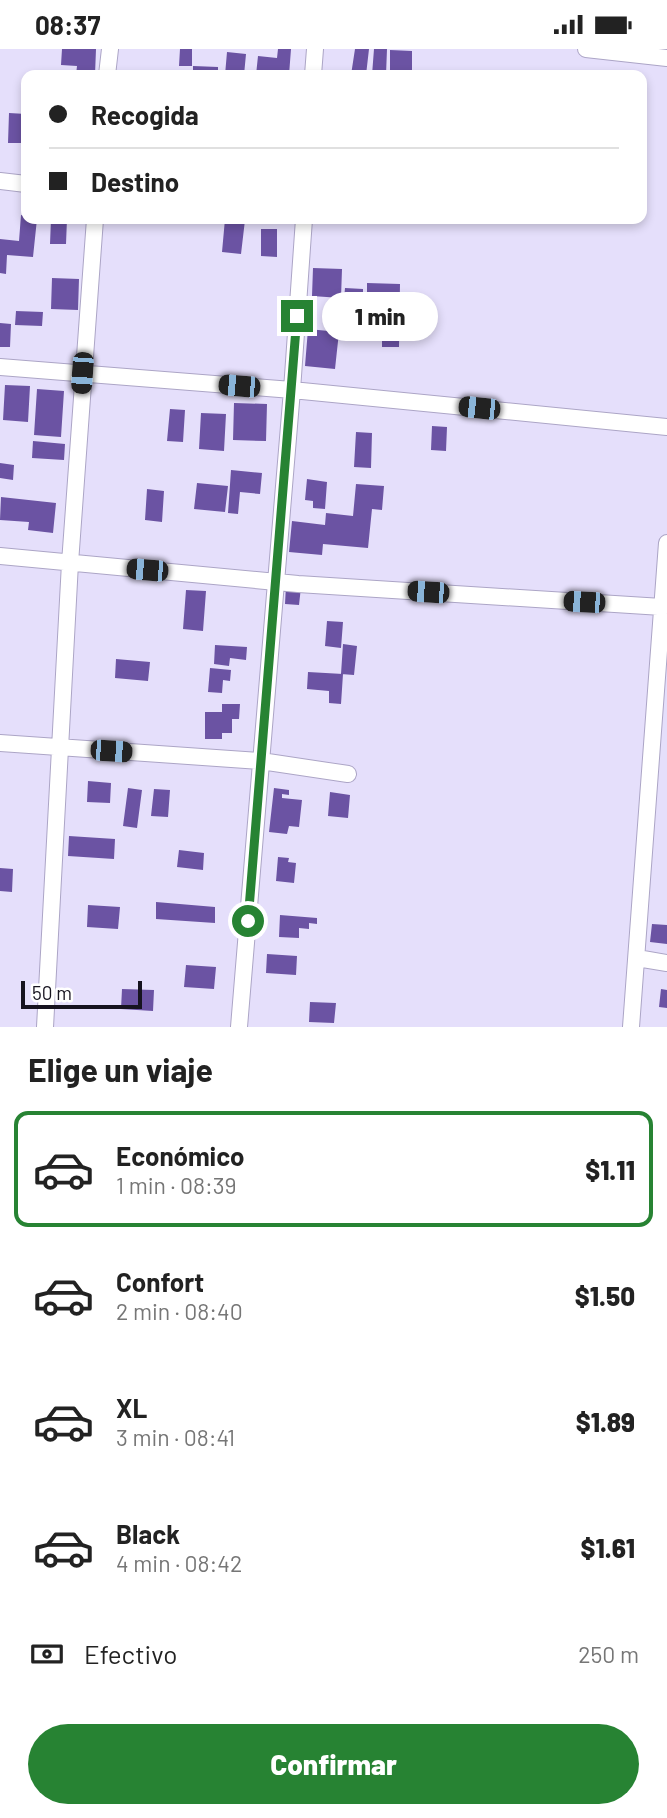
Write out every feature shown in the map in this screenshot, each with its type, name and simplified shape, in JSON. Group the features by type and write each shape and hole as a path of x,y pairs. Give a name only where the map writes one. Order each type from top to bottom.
{"street":[{"path":"108,70 110,49"},
{"path":"313,70 315,49"},
{"path":"586,49 667,58"},
{"path":"0,181 21,183"},
{"path":"45,1027 70,562 95,224"},
{"path":"239,1027 292,390 303,224"},
{"path":"0,367 292,390 667,427"},
{"path":"631,1027 667,543"},
{"path":"0,556 276,581 662,607"},
{"path":"0,743 261,761 348,774"},
{"path":"637,958 667,963"}],"building":[{"path":"62,49 96,49 95,70 77,70 77,66 61,65"},
{"path":"180,49 192,49 192,66 179,66"},
{"path":"278,49 291,49 289,70 257,70 258,56 277,58"},
{"path":"355,49 369,49 367,70 352,70"},
{"path":"374,49 387,49 386,70 372,70"},
{"path":"390,50 412,51 412,70 390,70"},
{"path":"227,52 246,54 244,70 225,70"},
{"path":"193,66 218,67 218,70 193,70"},
{"path":"9,113 21,114 21,143 8,143"},
{"path":"21,215 21,224 36,224 33,257 7,255 6,274 0,273 0,239 19,241"},
{"path":"51,224 67,224 66,244 50,244"},
{"path":"225,224 245,224 241,254 222,252"},
{"path":"261,229 277,229 277,257 261,256"},
{"path":"313,268 342,269 341,298 312,296"},
{"path":"52,278 79,279 78,310 51,309"},
{"path":"367,283 400,284 399,347 382,347 382,314 367,314"},
{"path":"345,288 363,289 363,300 344,299"},
{"path":"16,311 43,312 42,326 15,325"},
{"path":"0,323 11,324 10,347 0,347"},
{"path":"308,329 339,332 335,369 305,366"},
{"path":"5,385 30,386 28,422 3,420"},
{"path":"37,389 64,391 61,437 34,435"},
{"path":"234,403 267,404 266,441 233,440"},
{"path":"170,409 185,410 183,442 167,441"},
{"path":"201,413 226,414 224,451 199,449"},
{"path":"432,426 447,427 446,451 431,450"},
{"path":"356,432 372,433 371,468 354,467"},
{"path":"33,441 65,444 64,460 32,458"},
{"path":"0,463 14,465 13,480 0,478"},
{"path":"231,470 262,473 260,494 240,492 238,514 228,513"},
{"path":"307,479 327,482 325,509 313,508 313,501 305,500"},
{"path":"197,483 228,486 225,512 194,509"},
{"path":"356,484 384,486 382,510 372,509 368,548 323,544 322,555 289,552 292,521 325,525 326,513 353,516"},
{"path":"147,489 164,491 162,522 145,520"},
{"path":"1,497 56,503 53,533 28,530 29,522 0,520"},
{"path":"286,585 301,587 299,605 285,604"},
{"path":"186,590 206,591 203,631 183,629"},
{"path":"327,621 343,622 341,648 325,646"},
{"path":"343,644 357,646 354,675 341,674"},
{"path":"215,645 247,647 246,660 230,658 229,666 214,664"},
{"path":"116,659 150,662 148,681 115,678"},
{"path":"210,668 231,670 230,681 223,680 222,693 208,692"},
{"path":"308,672 343,674 341,704 329,703 329,691 307,689"},
{"path":"222,704 240,704 239,719 232,719 232,733 222,733 222,739 205,739 205,712 222,712"},
{"path":"88,781 111,783 110,803 87,802"},
{"path":"128,788 142,790 137,828 123,826"},
{"path":"274,788 289,790 289,795 282,794 282,798 302,800 299,827 289,826 287,834 269,832"},
{"path":"154,789 170,790 168,817 151,816"},
{"path":"330,792 350,795 348,818 328,816"},
{"path":"69,836 115,839 114,859 68,856"},
{"path":"179,850 204,853 203,870 177,867"},
{"path":"278,857 289,858 288,862 296,863 294,883 276,881"},
{"path":"0,868 13,869 12,892 0,891"},
{"path":"156,902 215,907 215,923 156,919"},
{"path":"88,905 120,907 118,929 87,927"},
{"path":"280,915 317,918 317,924 309,923 309,929 299,928 299,938 279,937"},
{"path":"652,924 667,925 667,944 650,942"},
{"path":"267,954 297,956 296,975 266,973"},
{"path":"186,965 216,967 214,989 184,987"},
{"path":"122,989 154,990 153,1011 121,1009"},
{"path":"661,989 667,990 667,1008 659,1007"},
{"path":"310,1002 336,1003 334,1023 309,1022"}],"route":[{"path":"248,921 297,316"}]}
